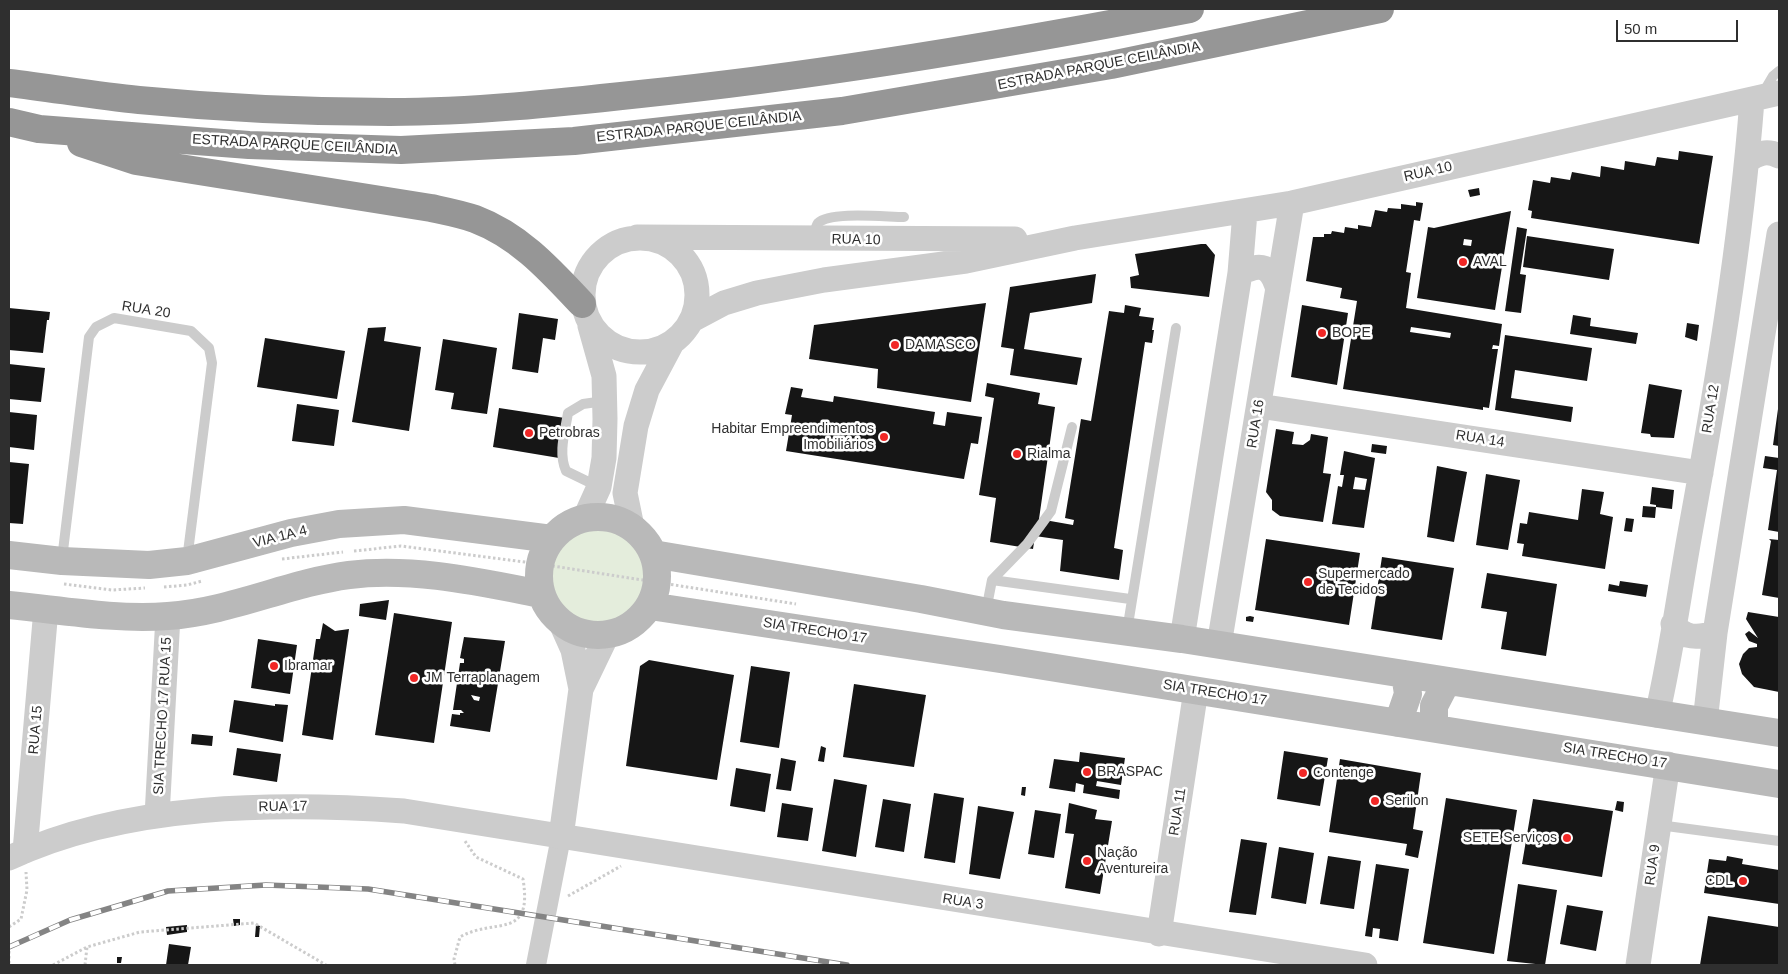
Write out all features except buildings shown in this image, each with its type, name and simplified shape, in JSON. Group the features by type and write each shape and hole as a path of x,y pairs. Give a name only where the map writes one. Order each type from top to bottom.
{"highway":[{"path":"9,82 136,100 253,108 391,112 563,103 718,86 842,69 1058,34 1190,9"},
{"name":"ESTRADA PARQUE CEILÂNDIA","path":"9,122 39,129 249,145 401,150 574,141 842,112 1111,65 1380,9"},
{"path":"39,129 136,161 431,208 474,219 507,234 539,259 586,313"}],"main road":[{"path":"601,517 617,520 632,527 645,539 653,554 657,568 658,582 650,606 638,620 624,630 607,635 590,635 574,630 560,621 549,609 541,594 539,579 540,564 552,539 567,526 585,518 601,517"},
{"name":"VIA 1A 4","path":"9,555 62,561 149,565 187,561 291,533 339,524 404,520 552,539"},
{"path":"653,554 921,599 995,614 1182,639 1779,733"},
{"path":"9,605 105,615 168,616 212,608 349,575 384,573 477,582 541,594"},
{"name":"SIA TRECHO 17","path":"650,606 1668,764 1779,784"},
{"path":"995,614 1000,659"},
{"path":"1398,723 1408,694 1405,674"},
{"path":"1434,728 1434,706 1447,681"}],"street":[{"name":"RUA 12","path":"1657,715 1667,675 1673,624 1701,473 1747,161 1764,97"},
{"name":"RUA 10","path":"692,320 724,303 757,293 824,280 966,261 1075,238 1292,203 1764,97"},
{"path":"1747,161 1756,154 1765,152 1779,156"},
{"name":"RUA 16","path":"1219,645 1292,203"},
{"path":"1182,639 1240,273 1245,212"},
{"path":"1705,722 1715,633 1771,343 1779,234"},
{"name":"RUA 10","path":"637,238 960,240 1075,238"},
{"path":"585,518 599,487 604,458 605,401 604,376 586,313 583,284 589,266 602,252 618,242 637,238 656,240 674,249 688,263 696,281 698,301 692,320 684,333 672,343 655,351 636,353 617,348 601,338 586,313"},
{"path":"1240,273 1253,267 1264,267 1273,274 1278,289"},
{"path":"1722,338 1771,343"},
{"path":"632,527 625,493 636,426 647,390 672,343"},
{"name":"RUA 14","path":"1259,406 1701,473"},
{"path":"1189,592 1194,611 1204,617 1216,615 1225,605"},
{"name":"RUA 15","path":"17,855 46,609"},
{"name":"SIA TRECHO 17 RUA 15","path":"157,816 168,616"},
{"path":"560,621 573,650 581,689"},
{"path":"1673,624 1682,634 1690,636 1715,633"},
{"path":"536,965 561,837 581,689 607,635"},
{"name":"RUA 11","path":"1159,934 1196,690"},
{"name":"RUA 9","path":"1638,965 1668,764"},
{"name":"RUA 17","path":"17,855 81,833 157,816 271,805 404,811 561,837"},
{"name":"RUA 3","path":"561,837 1159,934 1365,965"}],"lane":[{"path":"1764,97 1773,76 1779,71"},
{"path":"814,239 815,228 819,222 832,217 904,218"},
{"name":"RUA 20","path":"62,561 89,337 96,327 114,318 191,331 209,348 212,363 187,561"},
{"path":"1126,632 1176,328"},
{"path":"599,487 566,471 562,462 562,450 568,413 583,404 605,401"},
{"path":"995,614 992,580 1027,544 1051,511 1072,426"},
{"path":"992,580 1130,599"},
{"path":"1659,825 1779,841"}],"path":[{"path":"449,819 476,856 523,879 526,899 522,912 508,925 473,929 460,937 454,959 455,965"},
{"path":"547,907 649,851"},
{"path":"9,927 20,919 26,890 17,855"},
{"path":"53,965 87,947 140,932 254,923 326,965"},
{"path":"85,965 87,947"},
{"path":"9,952 9,965"}],"green space":[{"path":"599,525 609,526 628,533 642,547 649,566 649,586 642,605 628,619 609,626 599,627 589,626 570,619 556,605 549,586 548,576 549,566 556,547 570,533 589,526"}],"railway":[{"path":"9,947 70,920 168,891 266,885 368,889 847,965"}],"place":[{"name":"AVAL","path":"1463,262"},
{"name":"BOPE","path":"1322,333"},
{"name":"DAMASCO","path":"895,345"},
{"name":"Petrobras","path":"529,433"},
{"name":"Habitar Empreendimentos Imobiliários","path":"884,437"},
{"name":"Rialma","path":"1017,454"},
{"name":"Supermercado de Tecidos","path":"1308,582"},
{"name":"Ibramar","path":"274,666"},
{"name":"JM Terraplanagem","path":"414,678"},
{"name":"BRASPAC","path":"1087,772"},
{"name":"Contenge","path":"1303,773"},
{"name":"Serilon","path":"1375,801"},
{"name":"SETE Serviços","path":"1567,838"},
{"name":"Nação Aventureira","path":"1087,861"},
{"name":"CDL","path":"1743,881"}]}
